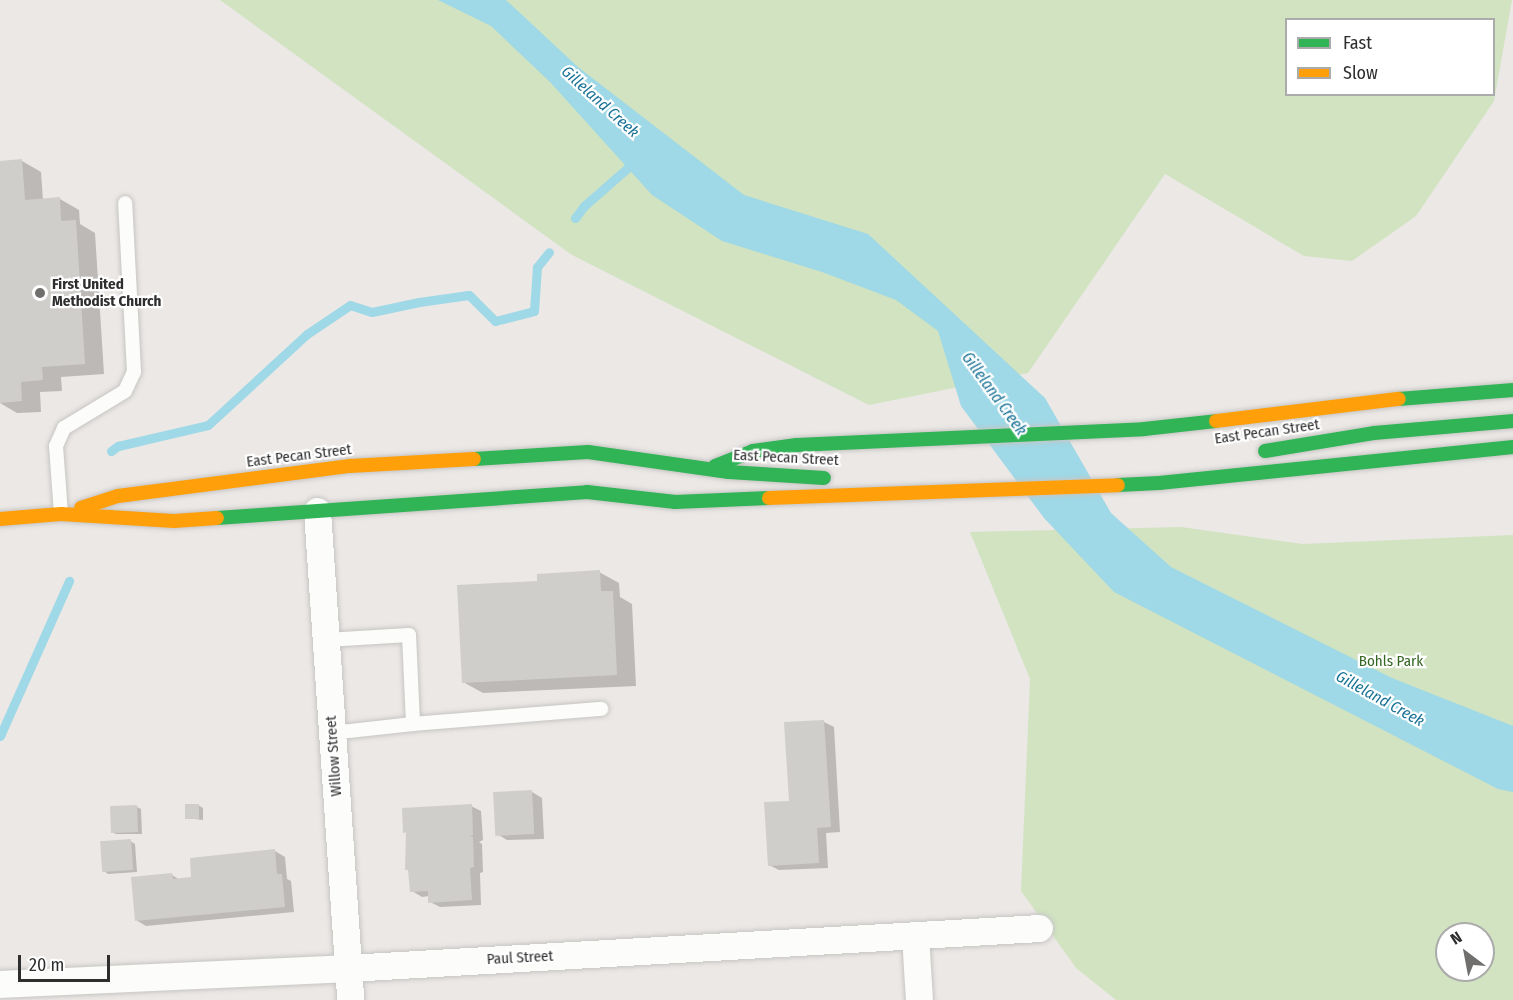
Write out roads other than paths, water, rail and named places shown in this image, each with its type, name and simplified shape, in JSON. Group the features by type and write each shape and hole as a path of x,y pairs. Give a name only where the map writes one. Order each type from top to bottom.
{"main road":[{"path":"664,477 707,470 753,452 797,445 1144,429 1452,393 1513,390"},
{"name":"East Pecan Street","path":"1252,452 1374,433 1513,421"},
{"name":"East Pecan Street","path":"0,519 61,514 174,521 587,492 675,502 935,494 1159,483 1513,447"},
{"name":"East Pecan Street","path":"61,514 118,496 350,466 588,452 707,470 842,478"},
{"path":"587,492 631,484"}],"street":[{"name":"Willow Street","path":"317,511 350,1000"},
{"name":"Paul Street","path":"0,984 348,968 1039,928"},
{"path":"915,935 919,1000"}],"lane":[{"path":"61,514 56,446 64,428 125,391 134,372 124,203"},
{"path":"326,640 409,635 413,724"},
{"path":"332,733 601,709"}],"water":[{"name":"Gilleland Creek","path":"438,0 506,0 578,67 744,195 868,234 1045,398 1111,513 1171,567 1392,678 1513,726 1513,792 1498,789 1114,592 1044,518 961,406 938,331 896,300 822,272 722,241 652,195 550,82 491,26"}],"waterway":[{"path":"575,218 584,206 632,164 638,163"},
{"path":"111,451 118,446 208,425 307,334 350,305 372,312 469,295 495,321 534,311 537,267 549,252"},
{"path":"0,736 69,581"}],"place":[{"name":"First United Methodist Church","path":"40,293"}],"park label":[{"name":"Bohls Park","path":"1391,662"}]}
